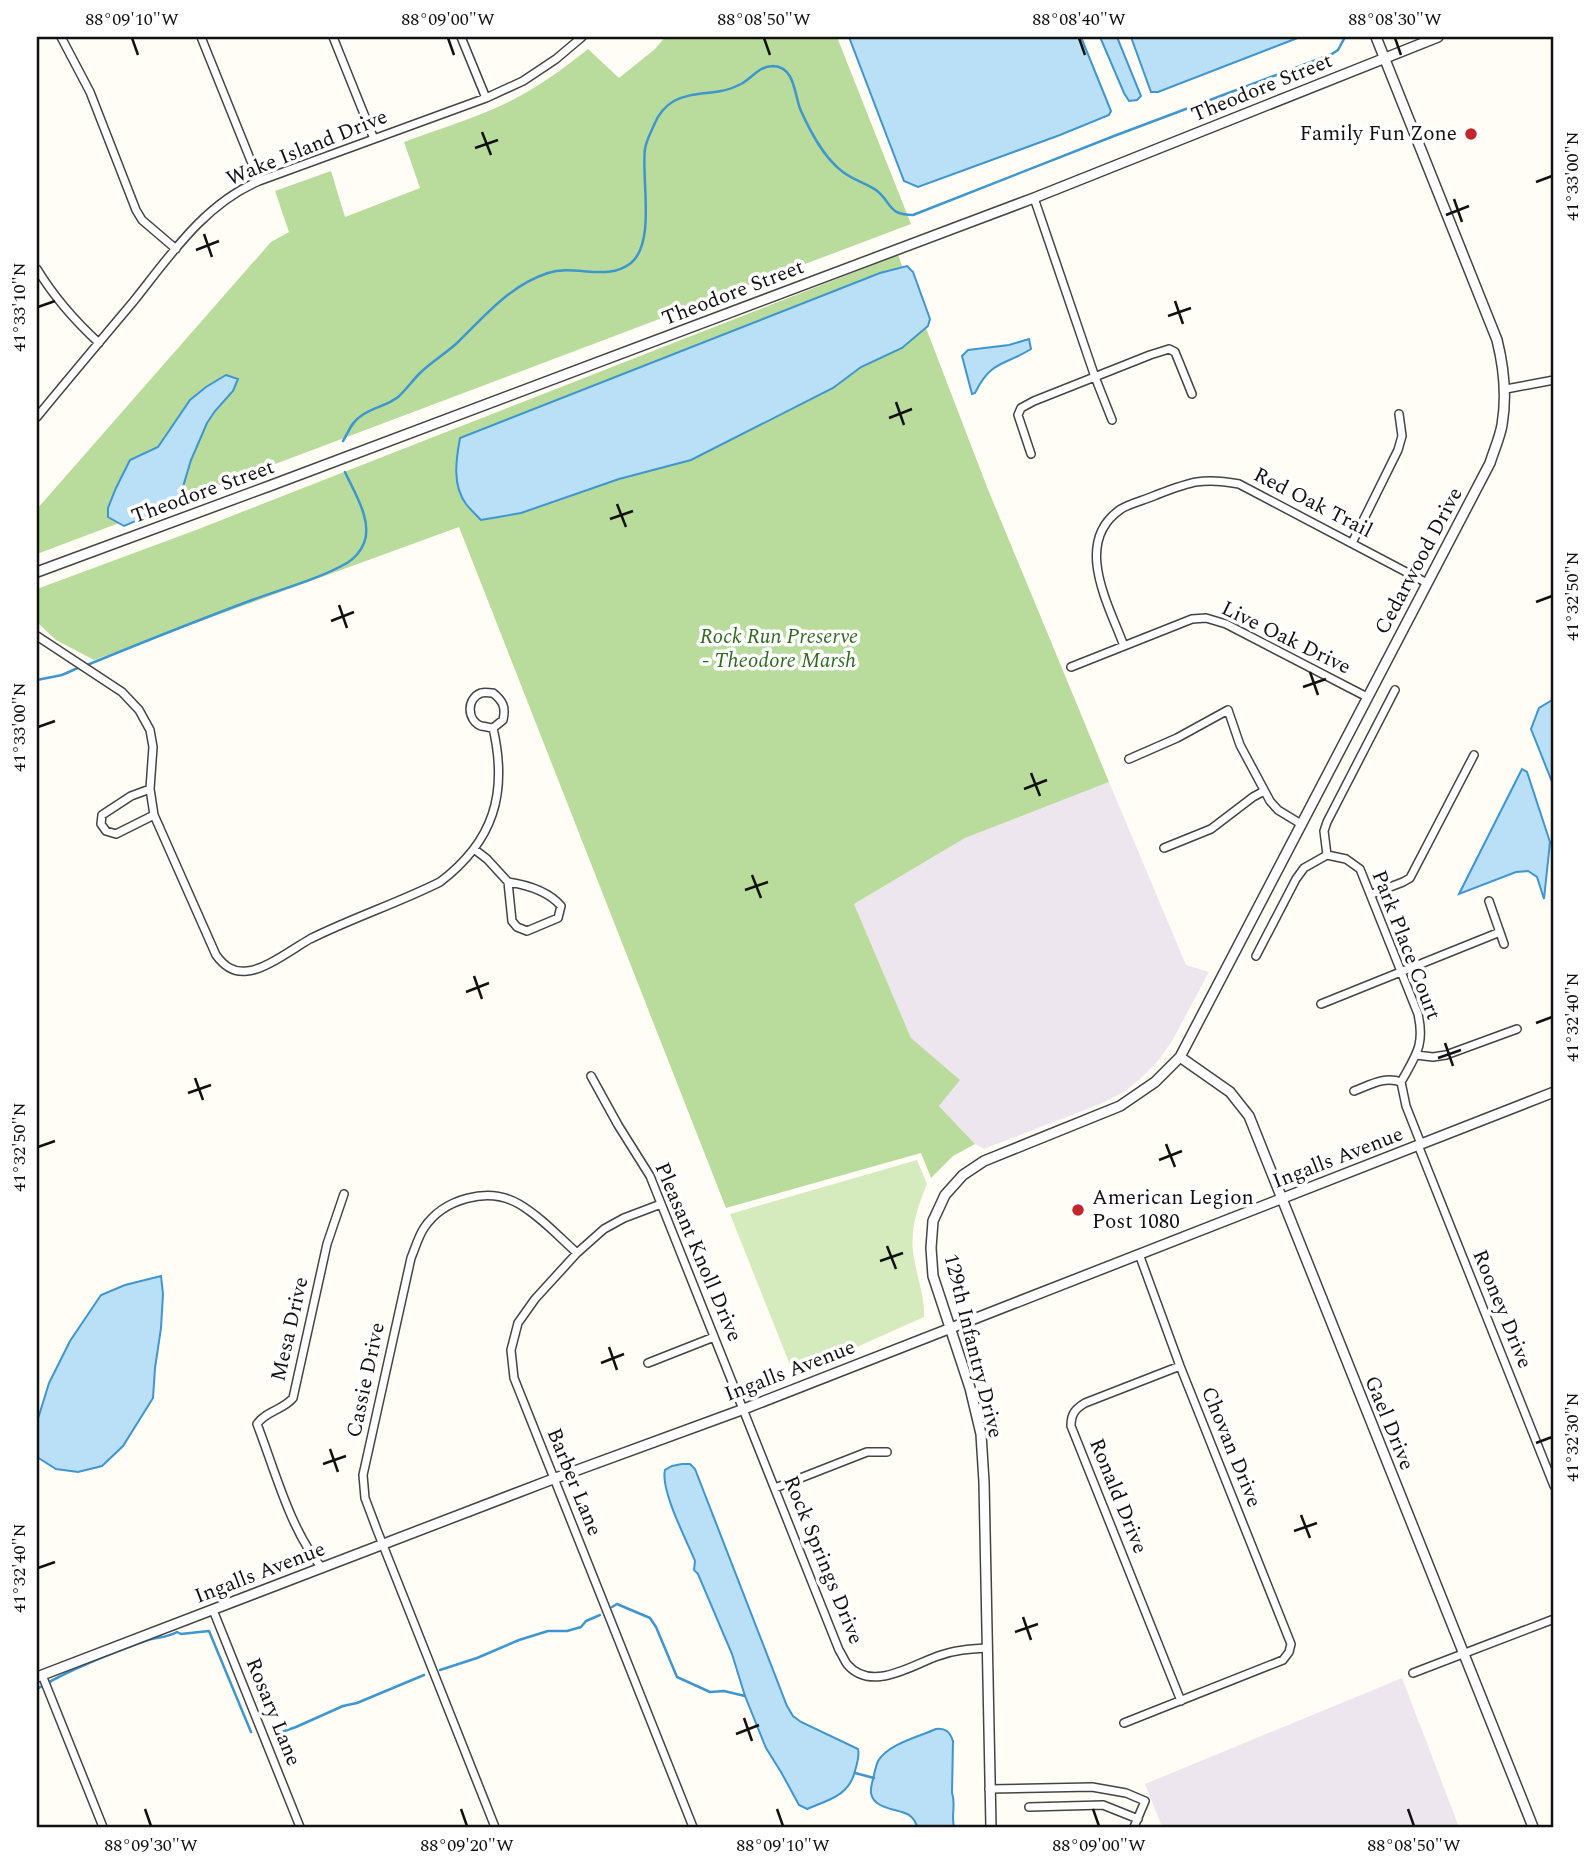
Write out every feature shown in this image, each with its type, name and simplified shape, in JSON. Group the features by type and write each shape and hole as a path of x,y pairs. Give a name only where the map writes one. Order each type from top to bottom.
{"street":[{"path":"61,37 90,92 136,210 142,220 176,249"},
{"path":"201,37 258,181"},
{"path":"333,37 374,139"},
{"path":"461,37 486,98"},
{"name":"Wake Island Drive","path":"37,416 176,249 219,203 258,181 486,98 523,81 582,37"},
{"name":"Cedarwood Drive","path":"1180,1056 1490,463 1502,426 1506,388 1497,340 1376,37"},
{"name":"Theodore Street","path":"37,572 1034,198 1438,37"},
{"path":"1034,198 1112,421"},
{"path":"37,269 50,291 99,343"},
{"path":"1031,454 1018,415 1021,408 1169,349 1175,352 1192,394"},
{"path":"1506,388 1554,380"},
{"path":"1352,543 1398,450 1402,436 1399,414"},
{"name":"Red Oak Trail","path":"1124,646 1097,574 1097,543 1103,528 1122,508 1189,483 1207,480 1239,484 1427,583"},
{"name":"Live Oak Drive","path":"1071,667 1192,619 1206,618 1226,624 1367,697"},
{"path":"37,636 122,692 139,710 150,730 153,747 150,789 154,815 216,955 223,965 233,970 247,972 258,968 311,939 440,882 457,869 474,849 488,825 497,801 499,772 493,728"},
{"path":"1255,956 1296,879 1304,868 1327,855 1324,831 1327,822 1395,690"},
{"path":"480,693 493,693 503,701 503,720 493,728 481,726 470,713 471,701 480,693"},
{"path":"1129,758 1177,738 1228,710 1240,745 1264,791 1278,810 1301,824"},
{"path":"1371,894 1410,878 1474,755"},
{"path":"150,789 131,796 102,815 101,824 106,831 116,834 154,815"},
{"path":"1164,848 1211,829 1264,791"},
{"path":"474,849 508,882 512,921 517,927 527,931 558,918 561,906 555,898 528,885 508,882"},
{"name":"Park Place Court","path":"1327,855 1346,859 1360,869 1418,1014 1421,1043 1401,1082"},
{"path":"1489,901 1504,944"},
{"path":"1321,1004 1500,932"},
{"path":"1416,1055 1446,1055 1517,1029"},
{"name":"Gael Drive","path":"1180,1056 1230,1092 1249,1116 1533,1827"},
{"name":"129th Infantry Drive","path":"991,1827 981,1434 970,1388 933,1276 933,1220 945,1195 963,1175 984,1161 1120,1107 1155,1082 1180,1056"},
{"name":"Pleasant Knoll Drive","path":"591,1076 650,1176 744,1409"},
{"path":"1354,1091 1382,1080 1401,1082 1419,1145"},
{"name":"Ingalls Avenue","path":"40,1676 553,1479 744,1409 1554,1092"},
{"name":"Rooney Drive","path":"1419,1145 1554,1486"},
{"name":"Mesa Drive","path":"322,1568 298,1531 257,1424 262,1417 287,1405 293,1398 327,1244 344,1194"},
{"name":"Cassie Drive","path":"495,1827 382,1544 365,1498 363,1475 411,1258 424,1228 443,1208 463,1199 480,1196 516,1202 534,1214 577,1253"},
{"name":"Barber Lane","path":"661,1204 604,1229 577,1253 535,1299 518,1323 510,1350 514,1378 693,1827"},
{"name":"Chovan Drive","path":"1139,1254 1180,1366 1291,1644 1283,1660 1181,1701"},
{"path":"648,1363 714,1337"},
{"name":"Ronald Drive","path":"1180,1366 1084,1403 1077,1408 1071,1426 1181,1701"},
{"name":"Rock Springs Drive","path":"744,1409 847,1665 866,1676 878,1678 940,1655 987,1648"},
{"path":"775,1489 867,1452 887,1452"},
{"name":"Rosary Lane","path":"213,1610 300,1827"},
{"path":"1413,1674 1554,1619"},
{"path":"40,1676 103,1827"},
{"path":"1124,1723 1181,1701"},
{"path":"989,1789 1092,1787 1118,1791 1145,1801 1136,1823 1103,1805 1029,1807"}],"shaded area":[{"path":"1109,782 1186,965 1209,972 1172,1041 1158,1061 1124,1092 984,1149 975,1144 939,1106 959,1080 911,1038 854,904 965,838"},
{"path":"1402,1678 1459,1827 1162,1827 1145,1784"}],"green space":[{"path":"665,37 837,37 911,224 37,554 37,509 271,242 289,232 275,191 331,171 345,217 420,188 404,142 470,119 517,98 588,49 619,78 655,49"},
{"name":"Rock Run Preserve - Theodore Marsh","path":"898,255 987,487 1109,782 965,838 854,904 911,1038 960,1080 939,1106 975,1144 953,1156 931,1178 921,1153 726,1208 459,527 94,660 56,640 37,622 37,589 196,530"},
{"path":"917,1160 927,1184 913,1229 914,1258 924,1317 794,1375 730,1214"}],"water":[{"path":"849,37 1081,37 1111,111 1109,115 1060,135 918,187 904,181"},
{"path":"1100,37 1117,37 1141,96 1137,100 1129,101 1124,93"},
{"path":"1131,37 1300,37 1158,92 1151,92"},
{"path":"907,266 913,272 930,319 928,326 902,348 861,367 833,388 691,460 619,479 521,513 481,520 462,497 456,472 460,438 880,273"},
{"path":"1029,339 1031,349 993,369 972,394 962,356 968,350 1009,345"},
{"path":"226,375 238,379 233,391 207,423 174,505 124,526 108,517 108,508 130,460 158,447 190,400"},
{"path":"1554,699 1554,787 1531,729 1539,708"},
{"path":"1522,769 1527,772 1550,842 1544,899 1537,877 1528,871 1516,872 1459,894"},
{"path":"161,1276 161,1328 153,1398 123,1446 102,1466 78,1472 56,1469 37,1457 37,1422 49,1383 70,1341 101,1295 125,1285"},
{"path":"690,1464 695,1469 793,1716 858,1749 859,1755 852,1779 843,1792 830,1800 807,1809 799,1805 766,1748 732,1654 694,1570 695,1561 666,1490 665,1470"},
{"path":"936,1729 947,1731 953,1741 954,1827 917,1827 911,1816 877,1803 872,1796 871,1786 878,1761 883,1755 912,1738"}],"waterway":[{"path":"343,441 358,418 398,397 424,369 522,285 548,273 569,270 612,271 631,263 639,253 645,225 646,143 660,114 680,98 728,89 741,84 764,68 781,68 790,77 805,119 830,160 847,175 876,190 898,213 913,215 1332,54 1338,50 1345,37"},
{"path":"87,665 313,579 350,561 363,546 366,525 345,472"},
{"path":"37,680 62,675 80,667"},
{"path":"612,1607 617,1604 650,1618 677,1677 710,1692 724,1691 745,1696"},
{"path":"440,1670 548,1631 567,1631 581,1627 586,1621 600,1615"},
{"path":"37,1689 76,1669 145,1641 177,1632 181,1634 209,1631 251,1732"},
{"path":"273,1735 424,1675"},
{"path":"855,1773 874,1778"}],"place":[{"name":"Family Fun Zone","path":"1471,134"},
{"name":"American Legion Post 1080","path":"1078,1210"}]}
